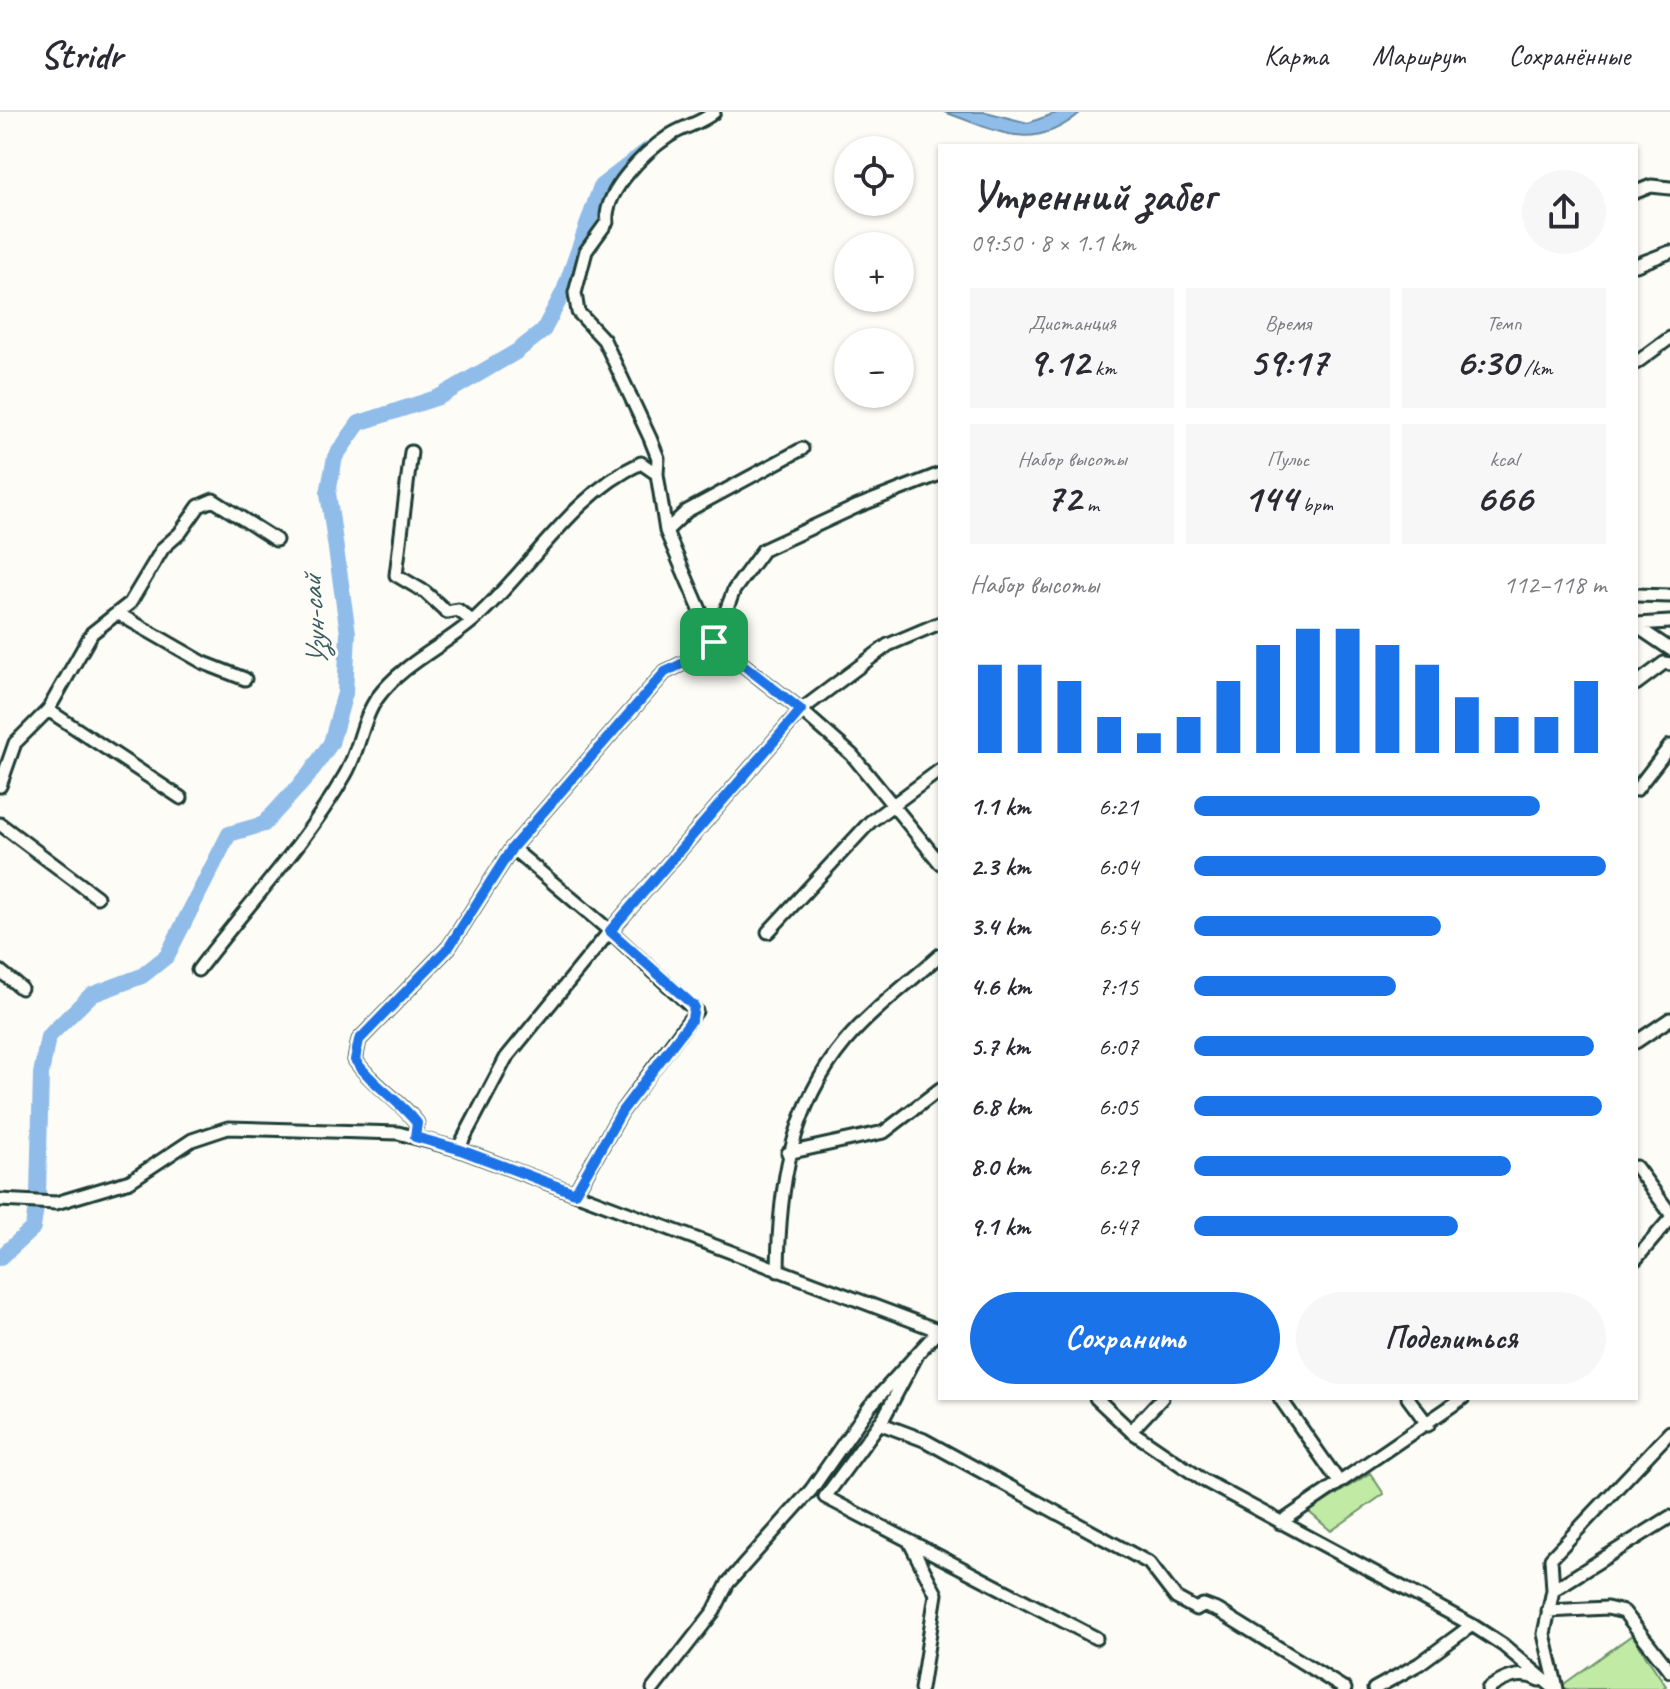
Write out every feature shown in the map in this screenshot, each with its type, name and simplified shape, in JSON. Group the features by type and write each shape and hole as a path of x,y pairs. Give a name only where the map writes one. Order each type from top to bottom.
{"street":[{"path":"714,112 670,135 617,188 606,209 607,222 586,251 575,293 578,312 604,340 650,438 658,458 657,474 666,531 714,642 801,710 852,755 938,861"},
{"path":"1638,191 1651,186 1670,188"},
{"path":"1638,264 1670,252"},
{"path":"1638,362 1670,338"},
{"path":"666,531 700,503 802,449"},
{"path":"411,452 396,575 425,592 447,612 458,610 472,621"},
{"path":"198,970 313,825 347,773 375,699 393,679 472,621 590,498 623,471 641,463 657,474"},
{"path":"415,1137 417,1123 394,1095 365,1075 355,1060 359,1040 449,947 512,848 665,672 696,657 714,642 734,590 763,550 858,506 938,475"},
{"path":"0,786 15,743 48,710 92,633 130,603 163,548 180,533 199,506 213,500 276,540"},
{"path":"1638,595 1670,596"},
{"path":"117,613 204,663 245,679"},
{"path":"1638,625 1670,622"},
{"path":"458,1149 506,1058 610,931 801,710 888,645 938,624"},
{"path":"1638,626 1670,649"},
{"path":"1638,682 1664,663 1670,664"},
{"path":"48,710 181,798"},
{"path":"1638,787 1670,746"},
{"path":"768,932 870,822 938,771"},
{"path":"0,824 97,897"},
{"path":"512,848 610,931 696,1011 622,1111 575,1193"},
{"path":"778,1271 788,1153 814,1088 846,1041 938,957"},
{"path":"0,971 21,988"},
{"path":"1638,1041 1670,1019"},
{"path":"788,1153 884,1132 938,1091"},
{"path":"0,1200 56,1203 130,1181 192,1140 228,1128 398,1133 458,1149 938,1331"},
{"path":"1638,1170 1670,1213"},
{"path":"1638,1257 1670,1219"},
{"path":"653,1689 714,1611 728,1583 811,1490 869,1407 938,1332"},
{"path":"917,1355 879,1423 825,1497 1096,1638"},
{"path":"1098,1400 1131,1431 1203,1480 1472,1625 1503,1645 1555,1689"},
{"path":"1131,1431 1160,1400"},
{"path":"1281,1400 1339,1482"},
{"path":"1409,1400 1428,1425"},
{"path":"1280,1523 1428,1425 1460,1400"},
{"path":"879,1423 924,1440 1119,1550 1149,1563 1176,1598 1196,1609 1203,1605 1219,1611 1345,1689"},
{"path":"1555,1689 1544,1634 1553,1590 1551,1558 1670,1432"},
{"path":"1553,1590 1670,1517"},
{"path":"909,1540 936,1594 921,1689"},
{"path":"1548,1611 1607,1608 1624,1612 1670,1671"},
{"path":"1374,1689 1419,1664 1472,1625"},
{"path":"1488,1689 1507,1677 1531,1676 1555,1689"}],"green space":[{"path":"1370,1473 1384,1494 1331,1531 1309,1512"},
{"path":"1632,1635 1666,1686 1661,1689 1557,1689"}],"water":[{"path":"944,112 986,112 1028,123 1059,112 1081,112 1046,133 1030,136 998,131"}],"waterway":[{"name":"Узун-сай","path":"38,1193 41,1074 48,1037 91,995 142,976 167,956 229,834 264,824 308,776 331,743 345,693 348,633 328,493 335,457 359,423 439,397 516,352 543,331 564,291 601,186 649,149"},
{"name":"Узун-сай","path":"0,1258 33,1228 36,1207"}],"route":[{"path":"714,642 801,710 610,931 694,1006 696,1011 692,1019 622,1111 575,1193 458,1149 415,1137 417,1123 394,1095 365,1075 355,1060 359,1040 449,947 512,848 665,672 696,657 714,642"}]}
